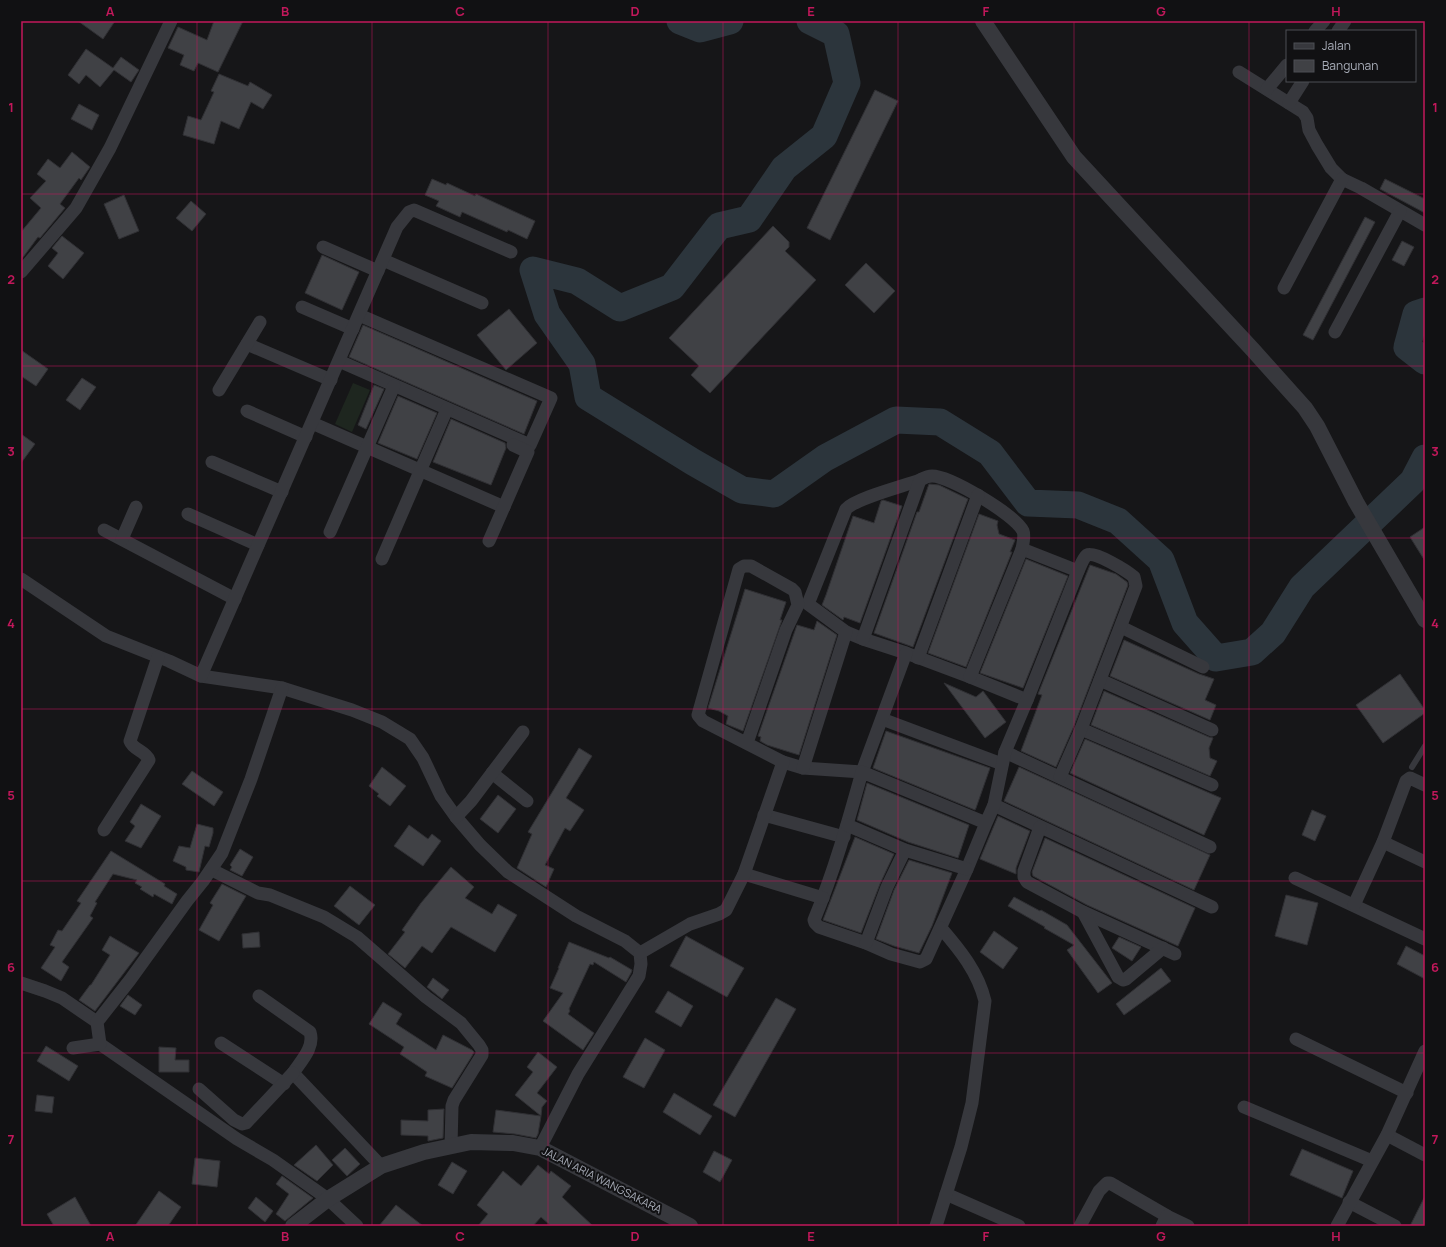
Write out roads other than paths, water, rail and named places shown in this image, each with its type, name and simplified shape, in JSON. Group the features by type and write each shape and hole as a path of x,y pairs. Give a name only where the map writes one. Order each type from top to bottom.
{"street":[{"path":"21,272 76,208 110,148 171,21"},
{"path":"983,21 1074,157 1305,408 1317,426 1356,502 1425,620"},
{"path":"1316,30 1324,21"},
{"path":"1339,30 1344,21"},
{"path":"1267,89 1286,66"},
{"path":"1239,72 1303,112 1308,118 1309,130 1317,145 1331,168 1342,179 1362,188 1425,225"},
{"path":"1288,103 1302,82"},
{"path":"1284,288 1342,179"},
{"path":"201,676 397,227 409,212 414,210 511,252"},
{"path":"1335,332 1400,211"},
{"path":"323,247 381,266 482,303"},
{"path":"302,307 353,329"},
{"path":"359,315 551,398 530,445 445,412"},
{"path":"219,390 260,322"},
{"path":"247,344 393,389 528,452 488,542"},
{"path":"330,532 393,389"},
{"path":"247,412 306,437"},
{"path":"382,559 445,412"},
{"path":"312,423 504,507"},
{"path":"212,462 282,492"},
{"path":"747,743 786,630 803,604 846,509 850,505 865,498 926,477 933,476 959,484 1008,516 1023,531 1024,540 1022,549 970,677"},
{"path":"863,639 920,480"},
{"path":"978,495 912,656 882,719 862,772 845,831 823,898 814,920 815,923 819,927 866,943 891,954 920,962 926,959 994,805 1003,758 1078,571 1084,558 1088,555 1094,554 1128,572 1134,577 1136,586 1081,729 1060,777"},
{"path":"122,539 136,507"},
{"path":"188,514 258,545"},
{"path":"104,530 235,599"},
{"path":"1022,549 1078,571"},
{"path":"986,823 862,772 803,768 783,762 703,722 698,715 739,569 744,566 751,566 792,589 803,604 846,632 970,677 1027,700"},
{"path":"21,579 106,636 169,661 201,676 282,688 352,710 382,722 410,739 424,758 441,796 456,818 480,845 508,872 576,916 625,941 640,953 641,964 639,976 578,1074 540,1148"},
{"path":"1121,627 1203,667"},
{"path":"803,768 846,632"},
{"path":"104,830 148,762 149,757 132,746 130,741 158,657"},
{"path":"1100,680 1212,730"},
{"path":"100,1044 97,1022 130,980 187,901 212,870 222,852 251,779 282,688"},
{"path":"882,719 1060,777 1210,848"},
{"path":"1081,729 1212,785"},
{"path":"456,818 471,801 523,732"},
{"path":"640,953 690,924 726,910 744,874 783,762"},
{"path":"492,773 526,801"},
{"path":"1354,906 1383,842 1406,781 1410,778 1425,785"},
{"path":"994,805 1212,907"},
{"path":"764,815 845,831 967,869"},
{"path":"1040,827 1024,871 1026,882 1083,912 1169,951 1123,980 1118,977 1083,912"},
{"path":"1383,842 1425,862"},
{"path":"866,943 887,887 905,850"},
{"path":"212,870 258,893 270,895 324,917 357,937 426,998 466,1028 482,1050 482,1055 454,1100 452,1106 451,1146"},
{"path":"744,874 823,898"},
{"path":"1295,878 1425,939"},
{"path":"936,1226 961,1147 972,1103 985,1001 982,987 973,971 959,949 941,928"},
{"path":"21,983 45,990 62,998 97,1022"},
{"path":"199,1089 234,1120 242,1124 246,1123 293,1073 311,1044 312,1038 310,1032 259,996"},
{"path":"1296,1039 1407,1093"},
{"path":"221,1042 284,1084"},
{"path":"73,1048 100,1044 237,1139 273,1160 328,1199 357,1226"},
{"path":"1337,1226 1387,1135 1407,1093 1421,1075 1425,1051"},
{"path":"293,1073 381,1166"},
{"path":"1244,1107 1372,1161"},
{"path":"1387,1135 1425,1155"},
{"name":"JALAN ARIA WANGSAKARA","path":"293,1226 328,1199 381,1166 424,1152 471,1142 487,1142 513,1143 540,1148 690,1226"},
{"path":"1080,1226 1099,1191 1107,1183 1110,1183 1165,1221 1188,1226"},
{"path":"946,1194 1018,1226"},
{"path":"1349,1202 1395,1226"}],"lane":[{"path":"1412,767 1425,746"}],"waterway":[{"path":"680,21 700,29 730,21"},
{"path":"810,21 836,34 847,83 824,136 784,168 749,219 719,226 672,287 620,308 577,281 533,270 547,314 582,364 588,397 693,462 742,490 774,494 825,458 896,420 940,422 990,453 1028,503 1078,505 1118,521 1161,560 1185,623 1216,658 1252,652 1273,633 1302,587 1413,481 1425,458"},
{"path":"1425,311 1416,314 1407,347 1425,361"}]}
